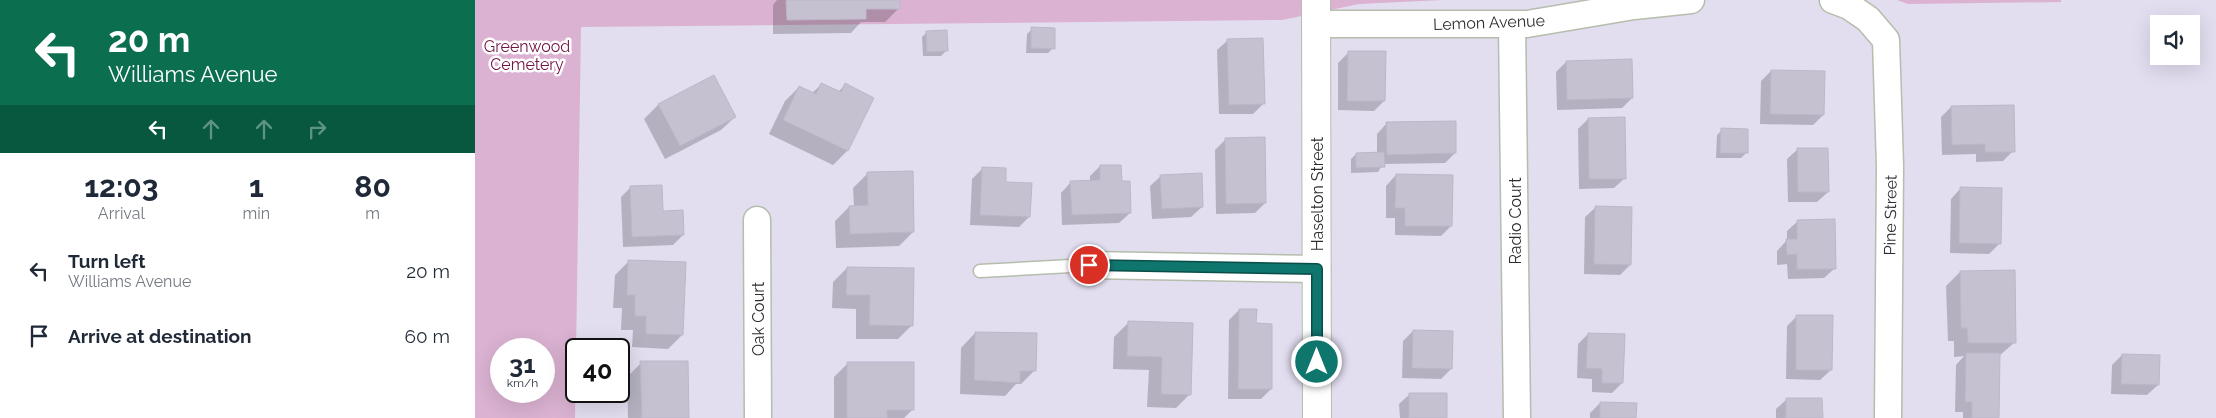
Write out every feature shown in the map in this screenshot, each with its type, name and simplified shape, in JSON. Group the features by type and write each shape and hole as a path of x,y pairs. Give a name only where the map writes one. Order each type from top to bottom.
{"street":[{"name":"Lemon Avenue","path":"1316,12 1513,24 1634,6 1691,0"},
{"name":"Pine Street","path":"1833,0 1849,6 1868,19 1886,40 1890,166 1888,418"},
{"name":"Haselton Street","path":"1316,12 1317,418"},
{"name":"Radio Court","path":"1513,24 1517,418"},
{"name":"Oak Court","path":"757,220 758,418"},
{"path":"1089,265 1317,269"}],"lane":[{"path":"980,271 1089,265"}],"green space":[{"name":"Greenwood Cemetery","path":"475,0 1442,0 1359,4 1282,20 581,27 576,338 565,338 565,403 575,403 575,418 475,418"},
{"path":"1897,0 2061,0 2061,2 1908,4"}],"building":[{"path":"786,0 900,0 900,9 866,9 866,19 787,20"},
{"path":"1031,27 1055,28 1055,49 1031,48"},
{"path":"947,30 948,51 927,52 926,31"},
{"path":"1263,38 1265,104 1229,105 1227,39"},
{"path":"1348,51 1386,51 1385,101 1347,101"},
{"path":"1632,59 1633,98 1567,100 1566,61"},
{"path":"1771,70 1825,71 1824,115 1770,114"},
{"path":"714,75 736,117 680,146 658,104"},
{"path":"821,83 841,92 845,83 874,98 848,151 783,120 799,86 816,94"},
{"path":"2014,105 2015,152 1985,152 1985,144 1952,145 1951,106"},
{"path":"1625,117 1626,179 1589,179 1588,118"},
{"path":"1456,121 1456,153 1387,155 1386,122"},
{"path":"1721,128 1748,129 1748,153 1720,153"},
{"path":"1265,137 1266,203 1226,204 1225,138"},
{"path":"1797,148 1828,148 1829,192 1798,192"},
{"path":"1384,152 1385,167 1356,168 1356,153"},
{"path":"1100,165 1121,165 1122,181 1130,181 1131,213 1072,215 1070,181 1100,180"},
{"path":"982,167 1006,168 1006,182 1032,183 1030,217 980,215"},
{"path":"913,171 914,232 850,234 849,206 868,205 867,172"},
{"path":"1202,173 1203,207 1162,209 1160,175"},
{"path":"1396,174 1453,175 1452,226 1405,226 1405,208 1395,208"},
{"path":"662,185 663,211 683,210 684,235 632,237 630,186"},
{"path":"1960,187 2002,188 2001,244 1959,243"},
{"path":"1595,206 1632,207 1631,265 1594,264"},
{"path":"1835,219 1836,269 1797,269 1797,254 1787,255 1786,239 1797,239 1797,220"},
{"path":"628,260 686,262 683,335 646,334 646,316 635,316 635,295 627,295"},
{"path":"847,267 914,268 913,326 869,325 870,295 846,295"},
{"path":"2015,270 2016,343 1968,343 1967,328 1961,328 1960,271"},
{"path":"1239,309 1257,309 1256,323 1272,324 1272,389 1238,389"},
{"path":"1796,315 1833,315 1832,370 1796,370"},
{"path":"1128,321 1193,323 1191,395 1161,394 1162,357 1127,356"},
{"path":"1413,330 1453,331 1452,369 1412,368"},
{"path":"975,332 1037,333 1036,371 1020,371 1020,383 974,380"},
{"path":"1588,333 1625,334 1623,383 1602,383 1602,369 1586,368"},
{"path":"1966,353 2000,353 1999,418 1972,418 1972,402 1965,402"},
{"path":"2122,354 2160,355 2159,385 2121,384"},
{"path":"640,361 688,361 689,418 642,418"},
{"path":"847,362 914,362 914,410 887,410 887,418 847,418"},
{"path":"1409,393 1447,393 1447,418 1409,418"},
{"path":"1786,398 1822,398 1823,418 1786,418"},
{"path":"1600,402 1637,403 1636,418 1600,418"}],"route":[{"path":"1089,265 1317,269 1317,362"}]}
